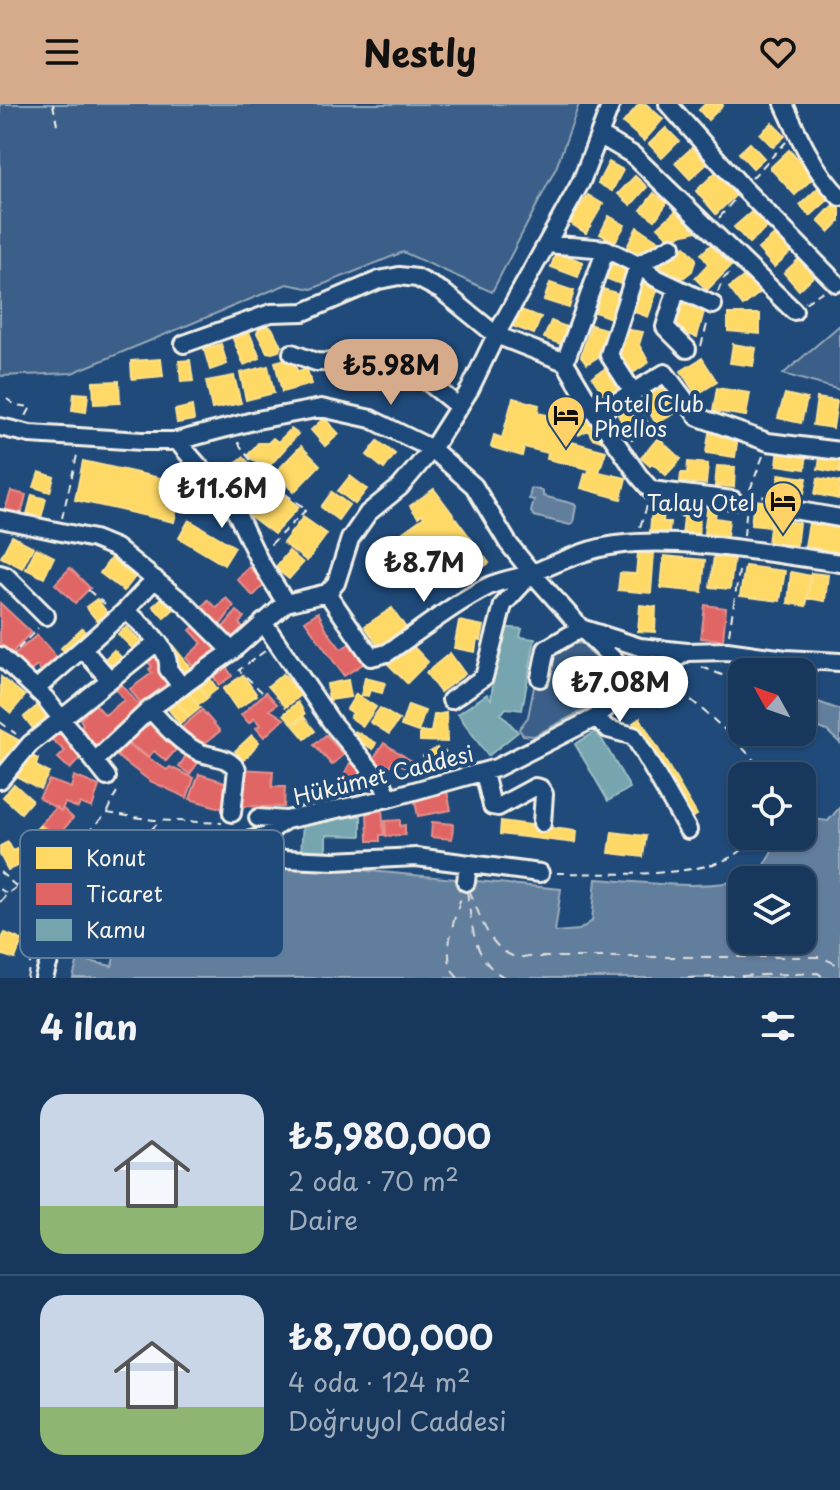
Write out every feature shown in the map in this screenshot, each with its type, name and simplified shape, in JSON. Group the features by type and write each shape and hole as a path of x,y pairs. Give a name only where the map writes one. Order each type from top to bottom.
{"street":[{"path":"95,761 150,709 232,651 286,603 327,593 336,583 350,539 368,513 400,487 432,449 459,407 581,182 611,104"},
{"path":"668,104 743,188 836,283"},
{"path":"784,104 802,145 840,197"},
{"path":"599,135 633,155 794,311"},
{"path":"547,244 606,249 656,278 713,305"},
{"path":"633,392 609,355 638,265 672,246"},
{"path":"565,362 606,249"},
{"path":"184,344 271,313 304,312 379,280 399,276 417,278 442,291 496,335 565,362 596,414 651,490 733,500"},
{"path":"677,288 665,327 687,349"},
{"path":"292,353 316,362 396,363 412,369 459,407"},
{"path":"596,414 665,373 698,417 768,442 840,451"},
{"path":"0,427 30,434 177,441 321,408 371,419 432,449 474,486 508,543 532,573 581,628 637,682"},
{"path":"177,441 237,514 257,557 286,603"},
{"path":"788,509 840,518"},
{"path":"0,519 94,539 116,548 186,605 232,651"},
{"path":"327,593 371,657 387,653 486,588 509,577 532,573 579,553 616,544 665,543 738,549 840,563"},
{"path":"451,700 484,677 503,605 532,573"},
{"path":"0,574 6,576 46,616"},
{"path":"36,689 121,614 155,579"},
{"path":"121,614 157,642 169,661 168,669 182,687"},
{"path":"263,622 332,723 383,784 389,798"},
{"path":"540,678 546,649 581,628 640,647 683,655 727,651 840,662"},
{"path":"0,780 30,744 157,642"},
{"path":"83,649 110,680"},
{"name":"Hükümet Caddesi","path":"286,820 484,773 595,718 637,682 683,655"},
{"path":"3,659 36,689 107,777"},
{"path":"150,709 171,733 200,752 230,761 237,769 231,818"},
{"path":"595,718 608,729 634,736 688,830"},
{"path":"484,773 492,806 498,807 535,787 540,788 544,794 542,823"},
{"path":"258,818 286,820"},
{"path":"271,830 286,820"},
{"path":"284,858 334,861 416,857 540,873"},
{"path":"466,882 468,864"},
{"path":"44,978 50,958"}],"path":[{"path":"53,104 57,125"},
{"path":"711,229 743,188 786,142 794,150"},
{"path":"713,305 723,279 744,260"},
{"path":"794,311 836,283"},
{"path":"7,399 15,405 31,407 25,417 30,434"},
{"path":"229,427 245,456 307,509 257,557"},
{"path":"59,531 80,442"},
{"path":"768,442 748,495 782,499 788,509"},
{"path":"635,544 651,490"},
{"path":"88,590 121,614"},
{"path":"727,651 736,591"},
{"path":"3,659 43,623 46,616"},
{"path":"262,692 239,670 278,641"},
{"path":"683,655 728,676"},
{"path":"658,671 722,727 756,762"},
{"path":"0,722 30,744"},
{"path":"91,830 107,813 119,790 107,777"},
{"path":"107,813 154,820 231,818"},
{"path":"540,873 661,872 706,866 741,850"},
{"path":"0,872 17,887"},
{"path":"0,902 20,885"},
{"path":"0,889 7,894"}],"shaded area":[{"path":"0,104 579,104 556,168 492,292 403,252 312,289 287,284 72,373 0,376"},
{"path":"840,325 840,390 783,374"},
{"path":"531,488 543,491 543,496 574,504 573,523 570,525 534,516 531,512 534,500 529,499"},
{"path":"584,644 589,652 612,670 615,694 534,736 523,735 519,729 528,717 534,687 542,682 551,651"},
{"path":"816,701 840,710 840,743 827,731 816,727"},
{"path":"840,807 840,978 73,978 78,959 112,966 114,958 284,958 284,863 561,889 555,932 579,930 592,921 596,879 683,885 728,882 728,954 816,954 816,866 763,866 773,850 816,850 816,819 828,821"}],"building: Konut":[{"path":"639,104 646,104 663,119 644,141 623,123"},
{"path":"705,104 723,105 708,120 699,110"},
{"path":"772,123 785,136 773,147 760,134"},
{"path":"666,128 679,141 662,158 649,144"},
{"path":"750,143 764,158 753,168 739,153"},
{"path":"693,147 707,164 690,179 675,163"},
{"path":"789,150 814,177 795,195 770,168"},
{"path":"609,162 623,170 612,191 598,183"},
{"path":"716,172 736,195 716,214 696,191"},
{"path":"635,176 647,187 631,205 618,194"},
{"path":"818,188 829,199 810,216 800,205"},
{"path":"654,193 667,203 655,220 641,210"},
{"path":"588,195 603,204 586,233 570,223"},
{"path":"835,203 840,208 840,221 829,232 818,221"},
{"path":"679,208 695,222 697,231 669,238 658,227"},
{"path":"756,208 770,225 749,243 734,227"},
{"path":"609,216 625,225 615,242 600,234"},
{"path":"637,227 659,241 655,249 634,253 627,247"},
{"path":"778,232 793,250 774,267 758,249"},
{"path":"711,245 731,266 707,290 695,278 708,264 701,254"},
{"path":"685,246 696,259 692,271 683,278 658,266 659,260"},
{"path":"556,252 583,262 578,277 551,267"},
{"path":"803,255 818,272 799,290 784,273"},
{"path":"611,261 631,269 625,286 605,278"},
{"path":"752,276 763,290 743,306 729,288 743,277 746,280"},
{"path":"639,282 658,288 648,317 629,310"},
{"path":"550,283 574,291 569,308 544,300"},
{"path":"603,289 622,295 613,319 595,312"},
{"path":"678,300 705,308 697,337 670,329"},
{"path":"518,309 541,317 534,334 512,326"},
{"path":"728,314 760,314 760,334 728,331"},
{"path":"551,321 569,328 563,345 544,338"},
{"path":"266,325 272,328 281,346 279,351 267,352 257,333 260,327"},
{"path":"591,325 612,331 604,353 587,364 581,356"},
{"path":"623,329 643,332 639,345 649,362 630,375 615,351"},
{"path":"249,332 260,358 244,365 233,339"},
{"path":"221,344 227,364 210,370 204,349"},
{"path":"733,344 756,348 753,366 730,363"},
{"path":"293,357 297,371 307,369 311,384 282,392 275,362"},
{"path":"702,358 717,382 696,395 681,371"},
{"path":"161,359 163,376 132,379 131,361"},
{"path":"190,360 193,381 181,382 179,361"},
{"path":"611,365 623,386 605,397 592,377"},
{"path":"268,366 274,393 246,400 240,373"},
{"path":"234,376 241,403 212,409 206,381"},
{"path":"119,381 120,403 94,404 93,382"},
{"path":"666,385 681,410 656,424 642,399"},
{"path":"717,388 750,393 746,416 713,411"},
{"path":"74,393 88,394 86,412 72,410"},
{"path":"785,394 807,399 801,423 778,418"},
{"name":"Hotel Club Phellos","path":"513,398 539,405 538,413 574,421 580,400 610,444 592,438 588,430 579,435 572,425 568,441 606,451 599,472 626,478 621,499 581,488 589,469 547,459 548,453 524,447 522,456 491,447 494,435 502,438"},
{"path":"817,398 837,401 833,428 813,425"},
{"path":"637,404 651,428 632,440 618,415"},
{"path":"192,406 194,420 177,423 175,410"},
{"path":"324,418 339,434 325,446 311,430"},
{"path":"291,429 298,434 265,471 248,455 258,443 268,443 273,438 278,442"},
{"path":"709,433 738,436 735,457 706,453"},
{"path":"658,438 681,459 666,475 641,458"},
{"path":"378,441 395,454 384,469 367,455"},
{"path":"301,446 320,465 294,492 275,473"},
{"path":"779,448 807,452 805,469 777,465"},
{"path":"821,452 840,455 840,473 818,469"},
{"path":"243,457 267,481 244,501 221,474"},
{"path":"83,461 183,483 174,522 75,500"},
{"path":"688,462 708,464 706,484 680,482 681,473 687,473"},
{"path":"717,466 735,467 734,487 715,486"},
{"path":"39,472 54,477 50,492 34,487"},
{"path":"779,474 807,478 804,493 777,489"},
{"path":"350,476 367,489 355,504 338,491"},
{"path":"818,478 840,482 839,499 815,494"},
{"path":"272,485 299,507 274,534 245,512"},
{"path":"434,489 489,563 463,581 443,552 453,546 446,537 414,558 402,542 403,532 424,517 422,514 418,517 410,506"},
{"path":"332,492 349,505 338,520 321,507"},
{"path":"32,495 46,499 41,518 27,514"},
{"path":"754,500 773,502 770,527 751,525"},
{"path":"708,502 717,503 715,518 729,520 727,536 704,533"},
{"path":"652,508 664,509 663,522 670,522 669,533 650,531"},
{"path":"679,509 700,511 698,537 682,536 684,517 679,516"},
{"path":"303,517 327,534 307,561 283,543"},
{"name":"Talay Otel","path":"771,519 799,523 796,548 768,544"},
{"path":"189,520 235,547 224,565 179,538"},
{"path":"809,523 840,529 840,553 805,546"},
{"path":"12,536 33,547 22,568 1,557"},
{"path":"36,548 54,557 44,578 26,569"},
{"path":"289,551 303,563 289,579 275,568"},
{"path":"638,552 654,553 651,593 618,590 620,573 636,574"},
{"path":"664,556 705,560 702,592 661,588"},
{"path":"714,556 734,558 730,589 710,587"},
{"path":"111,558 135,577 124,591 100,573"},
{"path":"745,566 785,571 780,601 740,596"},
{"path":"791,572 811,576 806,606 788,603"},
{"path":"811,573 828,575 825,601 807,598"},
{"path":"164,596 175,608 164,618 153,606"},
{"path":"97,599 109,615 99,623 86,607"},
{"path":"640,605 656,607 655,632 638,631"},
{"path":"392,608 408,631 381,650 365,626"},
{"path":"459,621 484,626 475,652 454,648"},
{"path":"126,627 144,645 136,652 118,634"},
{"path":"82,628 89,636 68,655 61,648"},
{"path":"410,643 428,662 407,683 388,664"},
{"path":"173,646 195,673 182,683 167,654"},
{"path":"114,650 125,661 111,675 100,664"},
{"path":"450,653 465,674 440,692 426,673"},
{"path":"283,674 301,695 286,707 268,686"},
{"path":"243,675 257,695 237,709 223,689"},
{"path":"1,677 25,696 11,713 0,704"},
{"path":"209,677 217,689 207,697 198,684"},
{"path":"365,678 385,683 382,693 370,690 368,696 361,695"},
{"path":"348,680 351,697 329,700 327,684"},
{"path":"199,686 208,698 197,705 189,693"},
{"path":"187,691 200,708 189,717 174,699"},
{"path":"356,694 376,707 363,726 350,717 353,713 347,709"},
{"path":"174,699 189,717 180,724 166,706"},
{"path":"42,702 56,719 38,735 24,717"},
{"path":"298,702 305,714 293,724 284,714"},
{"path":"408,705 425,711 418,732 401,726"},
{"path":"380,708 399,720 389,734 370,722"},
{"path":"446,713 447,742 420,741 420,732 431,732 434,715"},
{"path":"304,717 315,731 305,739 294,726"},
{"path":"640,718 697,815 690,819 633,723"},
{"path":"0,730 20,741 7,765 0,762"},
{"path":"355,731 376,743 373,749 352,737"},
{"path":"252,735 259,742 240,765 235,760 239,755 235,751"},
{"path":"437,748 440,754 445,751 450,762 433,771 423,756"},
{"path":"28,754 38,759 36,766 49,773 40,789 16,776"},
{"path":"14,784 32,800 21,813 3,797"},
{"path":"501,821 576,831 575,843 500,834"},
{"path":"612,832 646,836 643,857 609,853"},
{"path":"8,842 13,851 20,847 20,865 8,870 0,855 0,846"},
{"path":"5,933 20,939 15,959 0,954 0,942"}],"building: Ticaret":[{"path":"11,491 26,495 21,515 5,510"},
{"path":"249,567 265,584 253,596 237,579"},
{"path":"70,568 90,588 75,603 55,584"},
{"path":"226,598 234,606 216,631 196,613 208,600 217,608"},
{"path":"0,603 31,632 11,654 0,644"},
{"path":"705,605 726,608 723,640 701,638"},
{"path":"237,611 244,617 239,624 243,627 230,642 219,632"},
{"path":"318,612 341,649 351,643 366,662 344,676 305,621"},
{"path":"198,623 225,649 196,670 186,658 202,643 190,630"},
{"path":"37,635 61,662 44,675 37,666 28,673 14,655"},
{"path":"154,648 177,683 144,708 130,689 152,673 149,669 152,667 144,656"},
{"path":"225,665 232,676 219,685 212,674"},
{"path":"122,685 143,710 93,755 74,731 83,724 80,719 86,714 82,708 92,700 105,715 124,700 116,690"},
{"path":"266,692 277,704 270,710 284,719 264,737 256,728 260,725 254,718 249,723 241,715"},
{"path":"202,710 220,731 200,747 182,727"},
{"path":"145,723 151,723 179,746 166,761 154,751 148,757 127,742"},
{"path":"57,728 85,753 70,769 58,758 65,751 49,737"},
{"path":"326,735 344,755 332,765 314,745"},
{"path":"384,743 413,762 408,769 394,760 386,772 383,770 380,774 371,762"},
{"path":"126,744 167,770 170,767 194,778 187,798 150,781 117,756"},
{"path":"190,749 202,757 190,774 179,767"},
{"path":"350,763 365,770 357,787 341,780"},
{"path":"240,769 273,771 272,787 285,787 284,807 238,806"},
{"path":"199,774 231,784 224,809 190,799"},
{"path":"74,776 99,786 92,808 80,803 78,808 65,803 61,811 39,798 49,780 71,788"},
{"path":"447,791 451,810 418,816 414,797"},
{"path":"56,807 73,818 63,830 48,830 41,824"},
{"path":"382,809 384,835 380,835 380,841 368,841 367,811"},
{"path":"400,820 400,826 405,825 405,835 386,836 385,821"},
{"path":"432,822 453,824 452,839 431,837"}],"building: Kamu":[{"path":"500,627 522,629 520,637 535,639 522,710 506,708 501,714 518,732 488,756 458,714 487,694 491,699 493,684 488,683"},
{"path":"597,731 630,788 608,801 575,744"},
{"path":"361,816 361,836 326,835 326,856 301,854 303,821 329,822 330,817"}],"ferry route":[{"path":"458,978 452,969 449,946 464,887"},
{"path":"469,890 491,938 515,957 821,957 840,966"},
{"path":"467,891 480,952 486,962 506,978"},
{"path":"687,978 818,973 824,978"}],"place":[{"name":"Hotel Club Phellos","path":"566,449"},
{"name":"Talay Otel","path":"783,535"}]}
